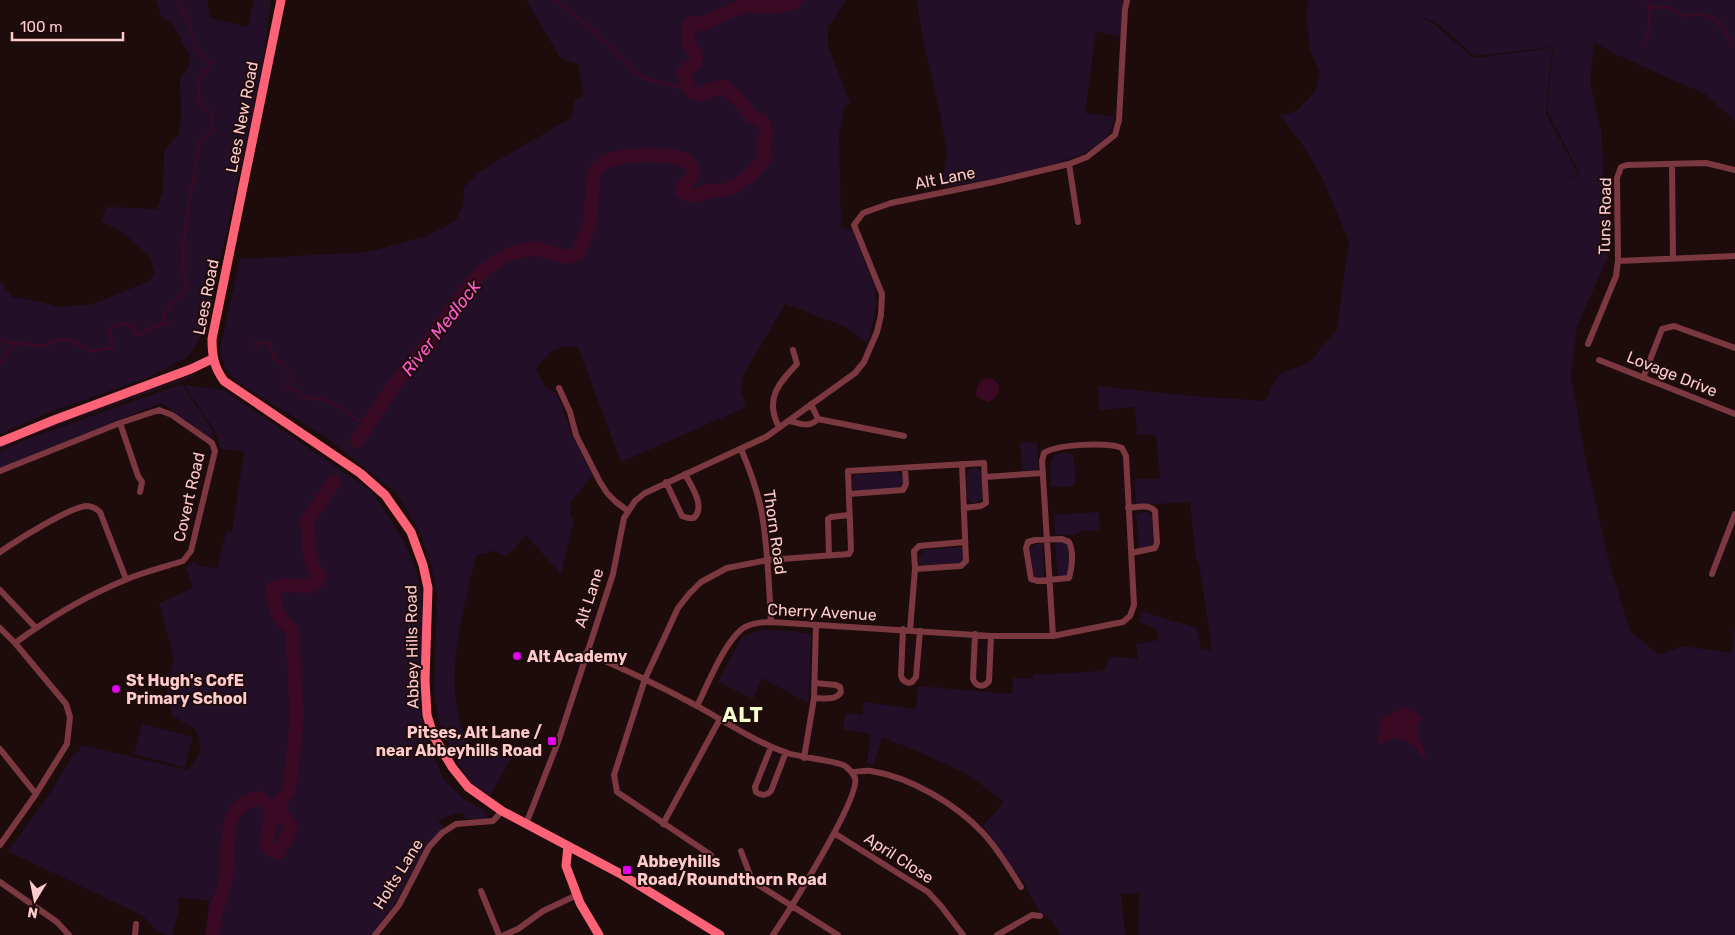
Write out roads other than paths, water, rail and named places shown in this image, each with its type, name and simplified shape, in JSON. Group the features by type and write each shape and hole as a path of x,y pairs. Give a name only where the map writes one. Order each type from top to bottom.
{"main road":[{"name":"Lees New Road","path":"233,241 281,0"},
{"name":"Lees Road","path":"212,358 212,339 233,241"},
{"path":"0,442 191,369 212,358"},
{"name":"Abbey Hills Road","path":"212,358 218,373 224,381 360,473 385,495 411,532 423,564 428,588 425,680 428,714 433,735 452,767 468,787 502,811 619,873 715,934"},
{"path":"568,846 566,866 577,895 599,935"}],"street":[{"name":"Alt Lane","path":"526,824 558,742 613,574 622,527 628,511 635,501 645,493 666,482 766,437 855,373 864,362 877,332 881,314 882,294 854,225 863,213 891,203 994,182 1069,164 1087,156 1115,134 1118,128 1127,0"},
{"name":"Tuns Road","path":"1588,344 1616,276 1618,261 1618,172 1621,167 1627,165 1706,163 1735,170"},
{"path":"1069,164 1078,222"},
{"path":"1672,165 1673,258"},
{"path":"1618,261 1735,256"},
{"path":"1644,378 1662,329 1674,326 1735,348"},
{"path":"780,427 776,421 773,406 779,382 797,364 793,350"},
{"name":"Lovage Drive","path":"1599,360 1735,414"},
{"path":"559,388 570,412 576,435 600,482 607,493 628,511"},
{"path":"811,404 818,419"},
{"name":"Covert Road","path":"0,471 154,411 172,415 212,443 215,451 191,550 184,561 126,579 36,628 15,643"},
{"path":"790,421 806,426 818,419 904,436"},
{"path":"120,423 138,476 142,482 140,492"},
{"name":"Cherry Avenue","path":"697,706 729,643 742,629 752,624 771,622 992,636 1053,636 1123,622 1130,616 1134,605 1126,456 1122,448 1113,444 1058,447 1044,453 1042,461 1043,473"},
{"name":"Thorn Road","path":"741,449 753,478 762,514 768,560 771,622"},
{"path":"711,856 617,792 614,775 645,679 678,608 701,582 727,568 768,560 846,556 850,553 848,471 984,463 986,504 964,508"},
{"path":"915,569 962,566 966,561 962,464"},
{"path":"849,494 903,490 906,484 905,468"},
{"path":"985,477 1043,473 1053,636"},
{"path":"666,482 682,516 694,518 698,512 699,505 685,474"},
{"path":"0,552 26,535 60,517 82,507 94,507 100,512 126,579"},
{"path":"1128,508 1152,507 1155,511 1156,519 1157,543 1155,548 1131,552"},
{"path":"1712,574 1735,514"},
{"path":"829,556 827,520 831,517 849,515"},
{"path":"1048,539 1064,539 1069,542 1072,569 1069,578 1038,582 1031,579 1026,548 1029,541 1048,539"},
{"path":"920,631 916,678 912,682 908,682 903,680 901,675 915,569 914,550 919,546 965,542"},
{"path":"0,590 36,628"},
{"path":"804,758 814,698 816,624"},
{"path":"0,628 66,704 70,716 67,744 36,794 0,845"},
{"path":"974,634 973,679 980,686 985,685 989,681 992,636"},
{"path":"586,653 624,668 771,747 804,758 844,765 852,772 856,780 834,833 792,907 773,935"},
{"path":"814,684 836,685 840,687 841,692 834,698 814,698"},
{"path":"663,824 720,719"},
{"path":"771,747 755,786 756,792 761,795 767,795 771,791 786,752"},
{"path":"0,749 36,794"},
{"path":"852,772 869,770 913,783 954,808 982,832 993,845 1020,886"},
{"name":"Holts Lane","path":"375,935 399,906 429,847 442,833 456,824 493,821 502,811"},
{"name":"April Close","path":"834,833 928,892 942,906 963,935"},
{"path":"741,851 750,875 757,884 838,935"},
{"path":"0,882 58,922 69,935"},
{"path":"481,891 499,935"},
{"path":"504,935 518,929 543,911 577,895"},
{"path":"997,935 1032,916 1040,916"},
{"path":"135,935 136,924"}],"waterway":[{"path":"165,323 163,318 173,301 186,291 183,252 187,215 200,140 213,131 212,115 200,103 198,81 211,65 196,50 190,27 177,0"},
{"path":"555,0 582,21 643,78 680,88 686,85"},
{"name":"River Medlock","path":"357,441 393,387 478,276 494,263 512,253 536,248 565,257 578,254 590,222 594,172 605,162 617,158 640,155 679,158 688,162 693,168 693,174 682,191 689,195 729,189 741,182 752,172 765,158 763,144 767,134 762,121 751,116 739,100 724,87 699,95 686,85 685,74 683,73 694,65 696,60 688,42 689,26 693,23 702,24 747,4 752,6 772,6 796,0"},
{"path":"1647,0 1650,8 1668,7 1684,16 1702,14 1715,19 1725,30 1732,46"},
{"path":"1647,43 1650,8"},
{"path":"0,363 14,343 44,346 62,339 69,340 94,352 112,348 110,329 117,325 123,324 136,328 133,333 140,335 155,326 173,322"},
{"path":"0,340 13,343"},
{"path":"252,344 270,344 270,350 274,354 273,357 276,361 281,362 292,375 293,380 286,383 287,386 299,392 302,397 329,401 358,420 372,417"},
{"name":"River Medlock","path":"212,935 225,880 229,829 232,818 238,809 246,802 258,798 267,805 271,821 267,844 271,849 279,852 290,830 290,825 283,817 280,802 289,791 297,718 292,630 278,615 272,589 284,585 310,586 320,576 314,569 310,557 307,521 334,482"}],"place":[{"name":"Alt Academy","path":"517,656"},
{"name":"St Hugh's CofE Primary School","path":"116,689"},
{"name":"Pitses, Alt Lane / near Abbeyhills Road","path":"552,741"},
{"name":"Abbeyhills Road/Roundthorn Road","path":"627,870"}],"district":[{"name":"ALT","path":"743,714"}]}
